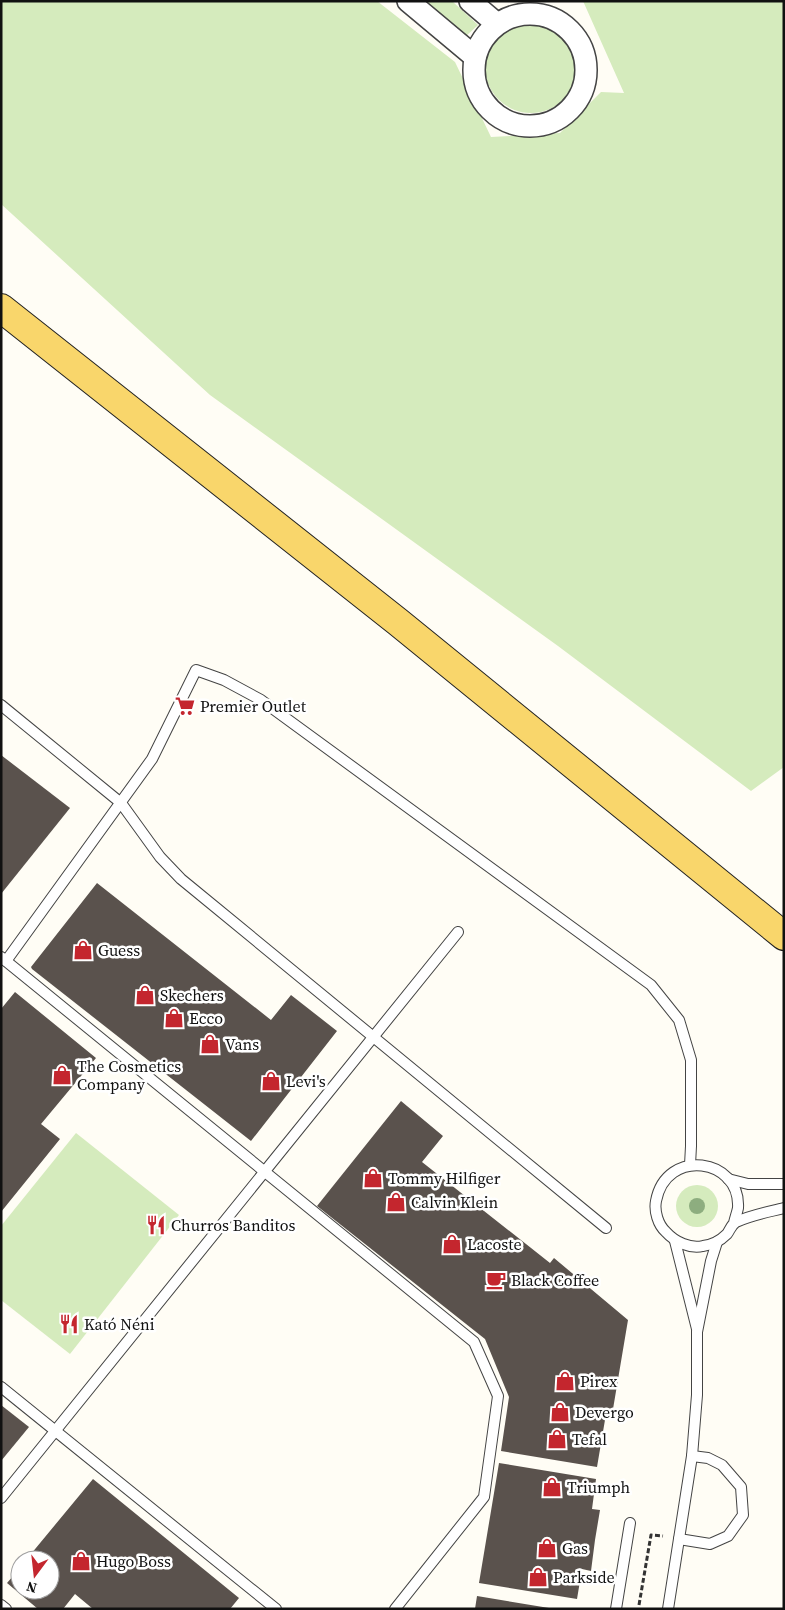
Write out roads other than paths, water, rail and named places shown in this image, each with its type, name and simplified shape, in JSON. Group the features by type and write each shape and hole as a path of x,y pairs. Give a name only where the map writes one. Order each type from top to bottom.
{"main road":[{"path":"1,308 390,616 784,936"}],"street":[{"path":"408,1 475,57"},
{"path":"470,1 497,24"},
{"path":"528,14 547,16 573,34 586,59 587,70 583,89 568,113 552,123 533,127 507,122 498,117 484,103 475,83 475,57 483,38 497,24 512,17 528,14"}],"lane":[{"path":"395,1609 484,1498 498,1396 474,1342 3,959 152,759 196,670 224,680 262,700 651,985 679,1020 691,1060 690,1165"},
{"path":"1,705 121,802 160,857 181,879 606,1228"},
{"path":"1,1498 458,932"},
{"path":"690,1165 703,1165 716,1170 728,1180 736,1193 738,1208 734,1223 727,1234 717,1242 703,1246 689,1246 675,1241 664,1231 657,1219 656,1198 665,1179 676,1170 690,1165"},
{"path":"728,1180 748,1184 784,1184"},
{"path":"734,1223 784,1208"},
{"path":"675,1241 697,1332"},
{"path":"668,1609 692,1456 697,1395 697,1332 711,1261 717,1242"},
{"path":"1,1387 276,1609"},
{"path":"679,1539 710,1544 728,1536 743,1516 741,1487 722,1465 708,1458 692,1456"},
{"path":"616,1609 630,1523"},
{"path":"1,1605 6,1609"}],"place":[{"name":"Premier Outlet","path":"185,706"},
{"name":"Guess","path":"83,950"},
{"name":"Skechers","path":"145,995"},
{"name":"Ecco","path":"174,1018"},
{"name":"Vans","path":"210,1044"},
{"name":"The Cosmetics Company","path":"62,1075"},
{"name":"Levi's","path":"271,1081"},
{"name":"Tommy Hilfiger","path":"373,1178"},
{"name":"Calvin Klein","path":"396,1202"},
{"name":"Churros Banditos","path":"156,1225"},
{"name":"Lacoste","path":"452,1244"},
{"name":"Black Coffee","path":"496,1280"},
{"name":"Kató Néni","path":"69,1324"},
{"name":"Pirex","path":"565,1381"},
{"name":"Devergo","path":"560,1412"},
{"name":"Tefal","path":"557,1439"},
{"name":"Triumph","path":"552,1487"},
{"name":"Gas","path":"547,1548"},
{"name":"Hugo Boss","path":"81,1561"},
{"name":"Parkside","path":"538,1577"}]}
